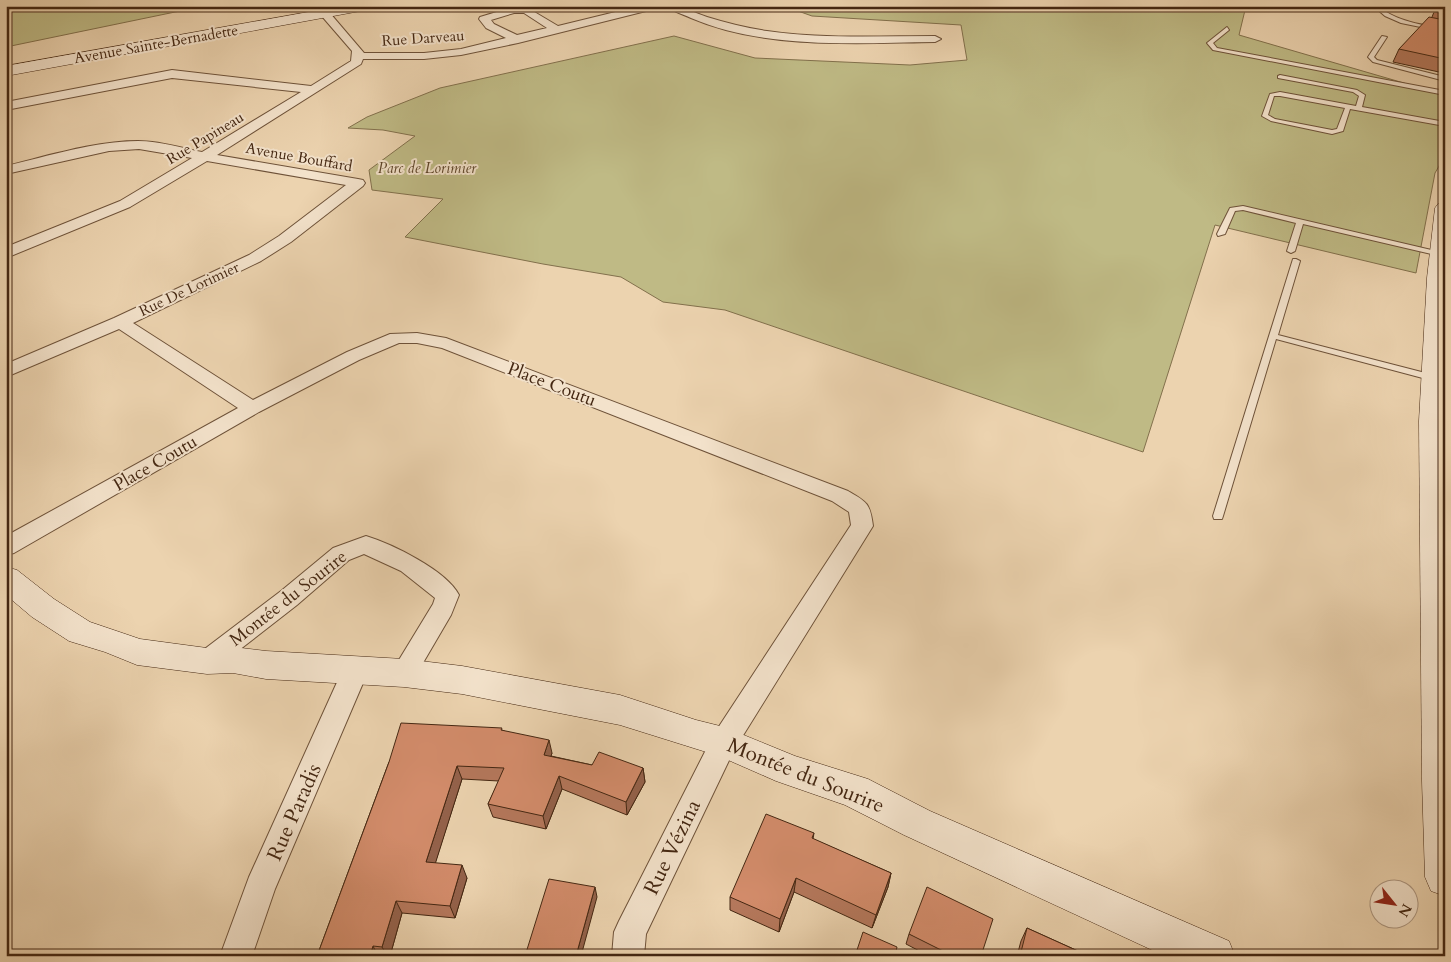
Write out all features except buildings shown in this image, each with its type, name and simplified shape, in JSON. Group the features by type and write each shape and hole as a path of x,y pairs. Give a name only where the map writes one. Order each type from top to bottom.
{"street":[{"name":"Avenue Sainte-Bernadette","path":"6,71 366,6"},
{"name":"Rue Darveau","path":"359,56 424,56 461,52 518,40 654,6"},
{"path":"672,6 704,20 772,34 858,39 935,39"},
{"name":"Rue Darveau","path":"518,40 490,26 484,18 513,10 526,10 557,30"},
{"path":"325,14 358,51 359,56"},
{"name":"Rue Papineau","path":"6,253 125,204 314,90 357,62 359,56"},
{"path":"6,106 172,74 314,90"},
{"name":"Avenue Bouffard","path":"6,170 120,146 153,146 205,157 358,183"},
{"name":"Rue De Lorimier","path":"6,371 120,322 254,258 286,239 358,183"},
{"path":"1445,208 1440,254 1432,431 1440,772 1445,877"},
{"path":"120,322 252,408"},
{"name":"Place Coutu","path":"6,547 252,408 370,349 396,338 417,338 446,343 840,496 860,508 862,526 724,742"},
{"name":"Montée du Sourire","path":"207,661 289,598 341,554 366,544 372,549 395,557 436,585 447,595 445,608 436,619 422,646 404,673"},
{"name":"Montée du Sourire","path":"6,578 43,608 80,632 114,642 137,652 207,661 233,660 266,665 404,673 516,690 620,710 696,735 724,742 789,770 855,791 917,823 1083,899 1214,956"},
{"name":"Rue Paradis","path":"236,956 260,888 356,669"},
{"name":"Rue Vézina","path":"628,956 630,932 724,742"}],"lane":[{"path":"1364,6 1380,8 1385,14 1408,23 1445,31"},
{"path":"1227,29 1210,43 1215,49 1445,93"},
{"path":"1384,37 1371,57 1375,61 1445,79"},
{"path":"1280,77 1355,91 1362,95 1359,108"},
{"path":"1348,106 1340,131 1332,132 1273,120 1264,116 1272,94 1280,94 1348,106 1445,124"},
{"path":"1221,234 1232,209 1243,208 1440,254"},
{"path":"1291,251 1300,222"},
{"path":"1218,516 1296,261"},
{"path":"1273,336 1434,378"}],"green space":[{"path":"6,6 204,6 6,47"},
{"name":"Parc de Lorimier","path":"784,6 1246,6 1239,35 1445,95 1445,156 1435,173 1416,273 1215,225 1143,452 725,310 663,302 621,277 405,237 443,199 372,190 369,170 415,136 383,130 348,128 367,117 440,88 674,36 755,58 910,65 967,60 961,25 812,16"}]}
